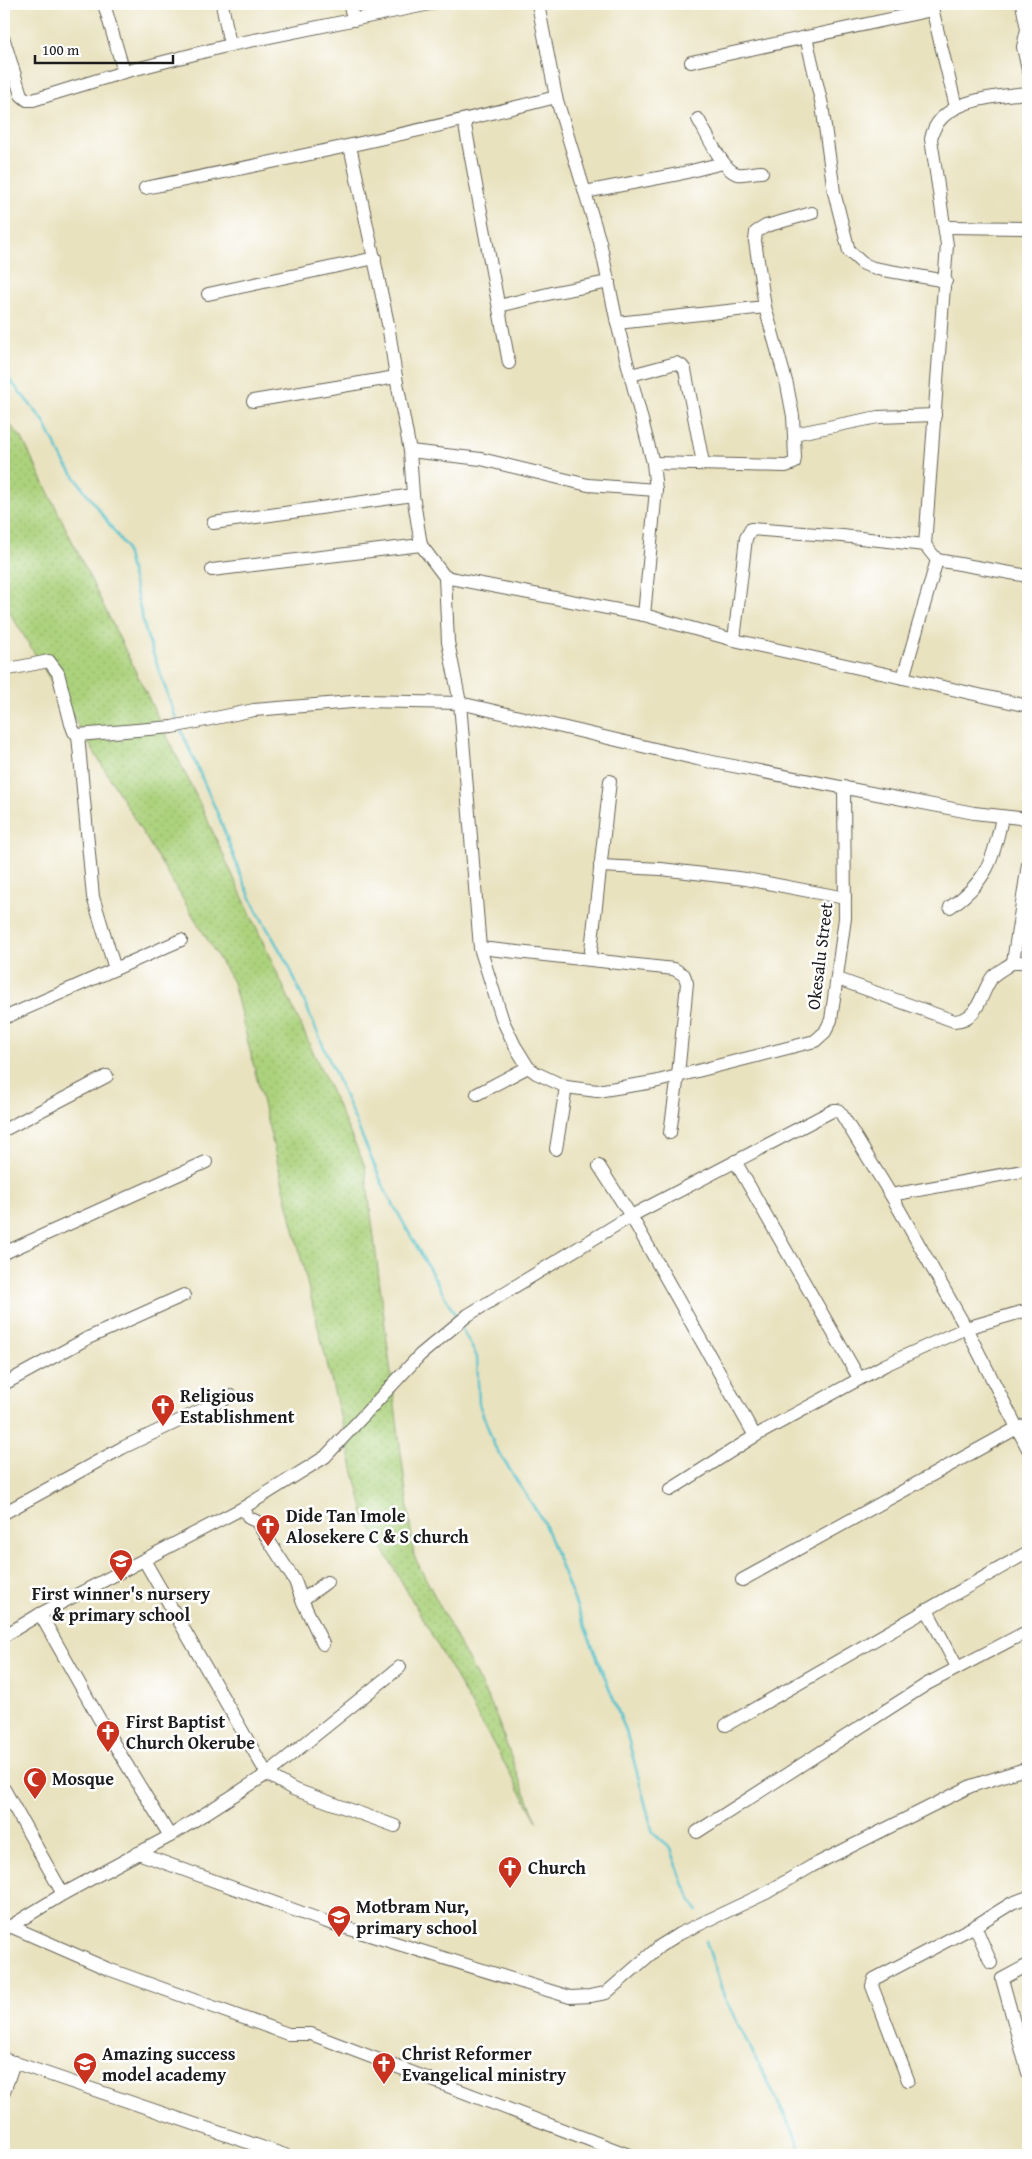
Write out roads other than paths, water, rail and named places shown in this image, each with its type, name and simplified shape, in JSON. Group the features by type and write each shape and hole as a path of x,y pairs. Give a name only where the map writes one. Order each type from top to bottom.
{"street":[{"path":"104,4 124,72"},
{"path":"222,4 230,44"},
{"path":"350,4 354,20"},
{"path":"4,40 21,95 26,100 40,99 124,72 230,44 430,4"},
{"path":"538,4 556,96 585,192 609,282 617,324 653,463 656,490 644,615"},
{"path":"1022,4 1027,29 1023,47 1028,70"},
{"path":"691,62 932,7 956,107"},
{"path":"806,37 822,105 834,192 849,251 862,263 873,268 946,281"},
{"path":"1028,93 992,96 956,107 936,124 931,139 946,227 947,245 946,281 925,545 937,560 1028,576"},
{"path":"145,188 350,146 464,120 556,96"},
{"path":"698,119 723,163 736,174 762,172"},
{"path":"464,120 509,363"},
{"path":"350,146 388,324 410,451 413,495 420,545 444,577 448,642 460,703 480,948 503,1021 528,1067 477,1094"},
{"path":"585,192 679,174 723,163"},
{"path":"653,463 791,466 796,458 793,416 787,386 765,307 755,241 756,232 766,226 812,213"},
{"path":"946,227 1024,228"},
{"path":"208,294 375,258"},
{"path":"499,306 556,292 609,282"},
{"path":"617,324 765,307"},
{"path":"630,375 676,363 682,366 703,463"},
{"path":"253,401 396,377"},
{"path":"794,434 878,417 935,415"},
{"path":"410,451 481,459 588,485 656,490"},
{"path":"214,524 413,495"},
{"path":"734,640 746,538 751,530 842,536 925,545"},
{"path":"212,570 420,545"},
{"path":"903,678 937,560"},
{"path":"444,577 644,615 734,640 1028,706"},
{"path":"4,670 50,661 58,673 71,724 74,732 78,735 93,896 115,969"},
{"path":"78,735 172,727 254,710 364,701 460,703 697,759 974,814 1028,819"},
{"path":"590,959 610,782"},
{"name":"Okesalu Street","path":"528,1067 566,1086 597,1091 654,1082 815,1041 825,1032 831,1020 845,918 844,787"},
{"path":"950,907 963,898 985,873 993,858 1002,817"},
{"path":"1013,962 1028,864"},
{"path":"600,866 661,869 746,879 845,898"},
{"path":"4,1017 181,940"},
{"path":"480,948 674,969 684,975 687,983 670,1133"},
{"path":"838,979 954,1021 962,1021 976,1009 994,975 1013,962 1028,962"},
{"path":"4,1130 107,1076"},
{"path":"556,1149 566,1086"},
{"path":"4,1636 40,1614 243,1508 325,1457 420,1355 468,1316 632,1216 830,1110 838,1110 891,1195 1023,1427 1028,1448"},
{"path":"735,1161 859,1378"},
{"path":"4,1253 206,1162"},
{"path":"599,1166 632,1216 755,1436"},
{"path":"891,1195 1028,1170"},
{"path":"4,1384 88,1338 184,1294"},
{"path":"670,1490 755,1436 859,1378 966,1328 1028,1310"},
{"path":"4,1513 122,1448 230,1396"},
{"path":"742,1580 1023,1427"},
{"path":"243,1508 249,1518 256,1521 295,1582 323,1644"},
{"path":"726,1725 1028,1552"},
{"path":"144,1560 267,1774 293,1789 394,1826"},
{"path":"302,1600 327,1582"},
{"path":"927,1610 957,1667"},
{"path":"40,1614 105,1728 170,1836"},
{"path":"697,1832 927,1684 1028,1631"},
{"path":"7,1928 62,1894 170,1836 267,1774 400,1668"},
{"path":"138,1853 324,1921 570,1997 590,1996 606,1993 660,1946 679,1934 766,1893 812,1866 971,1786 1028,1768"},
{"path":"4,1789 62,1894"},
{"path":"908,2080 872,1986 874,1979 975,1926 1012,1903 1028,1897"},
{"path":"975,1926 991,1963"},
{"path":"7,1928 108,1969 288,2034 311,2034 629,2155"},
{"path":"1028,1965 1002,1979 1028,2074"},
{"path":"4,2092 9,2060 286,2155"}],"waterway":[{"path":"4,373 43,420 64,462 125,546 146,633 177,721"},
{"path":"181,730 219,817 241,876 256,909 289,966 385,1190 458,1320"},
{"path":"461,1327 477,1357 479,1404 495,1447 543,1521 626,1731 653,1833 671,1849 684,1885 697,1911"},
{"path":"706,1941 725,1999 793,2131 802,2155"}],"place":[{"name":"Religious Establishment","path":"163,1427"},
{"name":"Dide Tan Imole Alosekere C & S church","path":"268,1547"},
{"name":"First winner's nursery & primary school","path":"121,1582"},
{"name":"First Baptist Church Okerube","path":"108,1753"},
{"name":"Mosque","path":"35,1800"},
{"name":"Church","path":"510,1889"},
{"name":"Motbram Nur, primary school","path":"339,1938"},
{"name":"Amazing success model academy","path":"85,2085"},
{"name":"Christ Reformer Evangelical ministry","path":"384,2085"}]}
